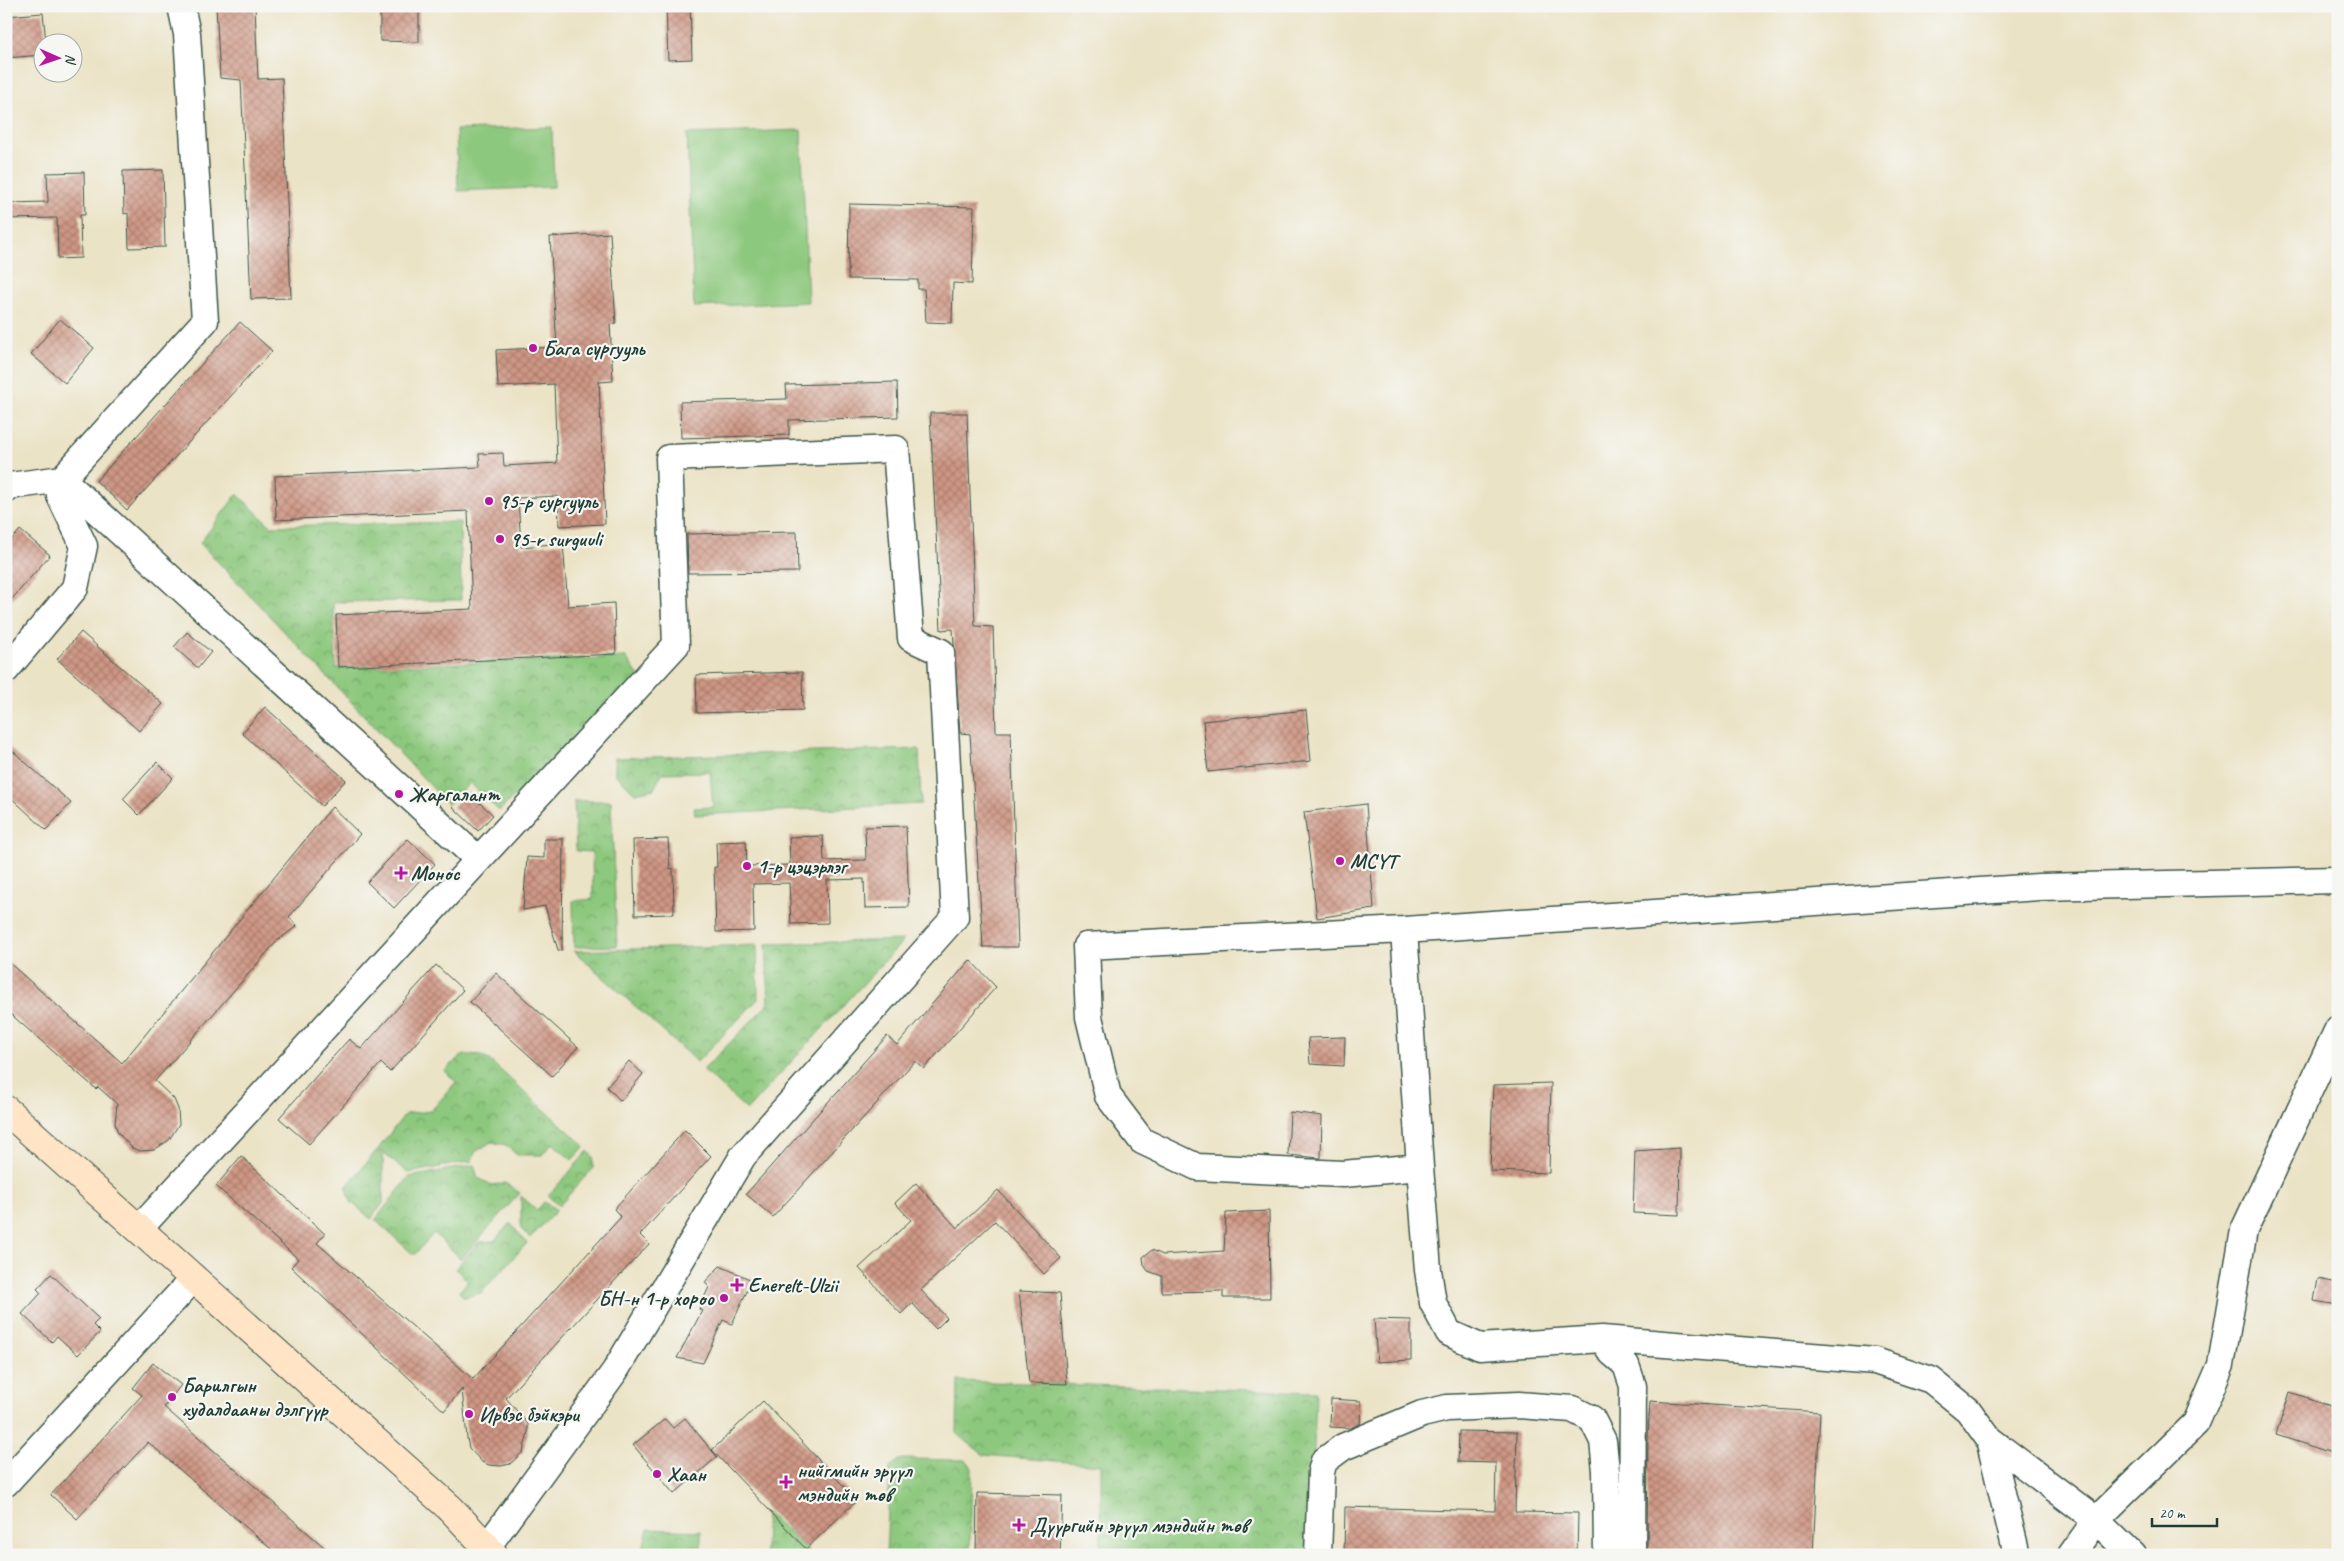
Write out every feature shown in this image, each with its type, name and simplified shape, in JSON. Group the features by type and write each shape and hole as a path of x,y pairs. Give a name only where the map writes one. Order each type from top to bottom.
{"main road":[{"path":"6,1110 451,1509 490,1551"}],"street":[{"path":"6,670 75,588 84,546 60,496 62,479 205,321 187,34 180,6"},
{"path":"139,1229 676,645 669,458 896,449 911,638 941,652 955,918 742,1156 616,1370 490,1551"},
{"path":"6,490 10,486 62,479"},
{"path":"62,479 469,851 480,858"},
{"path":"1420,1167 1343,1174 1197,1167 1142,1141 1108,1096 1089,1017 1086,946 1404,930 2039,887 2338,880"},
{"path":"1404,930 1428,1270 1433,1304 1449,1333 1480,1347 1602,1339 1875,1361 1931,1380 1968,1410 1989,1439 2096,1520 2132,1555"},
{"path":"2071,1555 2096,1520 2196,1423 2221,1365 2244,1230 2338,1029"},
{"path":"6,1483 194,1278"},
{"path":"1602,1339 1612,1353 1626,1365 1634,1386 1632,1555"},
{"path":"1318,1555 1321,1472 1324,1461 1343,1447 1422,1414 1447,1408 1519,1406 1572,1409 1592,1419 1603,1441 1606,1470 1607,1555"},
{"path":"1989,1439 2017,1555"}],"green space":[{"path":"552,127 554,187 458,191 456,130"},
{"path":"801,130 808,302 694,307 687,134"},
{"path":"237,494 271,526 460,522 461,600 333,602 336,668 626,657 640,678 499,811 470,783 448,804 200,543"},
{"path":"919,749 921,804 695,815 694,808 713,807 710,772 662,773 654,789 635,793 615,774 615,758"},
{"path":"574,801 611,801 617,946 574,947 573,901 593,899 592,852 576,851"},
{"path":"904,940 747,1110 703,1070 769,1003 766,944"},
{"path":"757,945 758,999 697,1062 574,951"},
{"path":"465,1055 481,1056 489,1060 585,1146 572,1160 552,1143 542,1155 517,1155 506,1145 491,1142 475,1152 472,1161 408,1173 378,1149 405,1114 431,1111 456,1082 445,1071 458,1058"},
{"path":"377,1150 383,1155 383,1203 371,1219 351,1202 346,1187"},
{"path":"588,1151 593,1157 593,1168 559,1206 548,1196"},
{"path":"474,1165 478,1178 492,1185 505,1183 520,1193 461,1259 434,1233 414,1255 375,1220 409,1177"},
{"path":"521,1196 537,1210 544,1202 557,1210 530,1238 521,1229"},
{"path":"510,1223 527,1243 481,1293 464,1297 459,1292 468,1281 455,1269 479,1242 494,1241"},
{"path":"958,1381 1316,1392 1310,1555 1101,1555 1101,1465 984,1455 957,1434"},
{"path":"898,1460 964,1460 969,1463 972,1468 970,1555 886,1555 890,1468"},
{"path":"766,1512 813,1555 765,1555"},
{"path":"648,1529 701,1531 701,1555 641,1555"}],"building":[{"path":"216,6 255,6 258,79 282,78 291,298 251,299 241,80 220,78"},
{"path":"380,6 419,6 419,42 380,41"},
{"path":"666,6 690,6 692,59 668,60"},
{"path":"43,13 45,32 32,32 32,56 6,58 6,16"},
{"path":"163,170 165,247 129,248 128,213 124,214 123,171"},
{"path":"84,172 85,215 80,215 81,258 58,259 57,218 6,219 6,203 48,202 47,173"},
{"path":"849,204 974,207 972,284 953,283 952,323 926,322 924,289 918,289 918,280 848,279"},
{"path":"610,233 616,323 610,324 613,381 599,382 605,524 559,526 558,496 518,498 521,547 563,543 568,606 614,603 616,654 338,667 336,615 472,609 468,511 276,520 275,476 480,467 479,454 503,453 504,466 557,463 554,384 498,387 496,350 557,347 550,237"},
{"path":"60,319 94,348 65,383 31,354"},
{"path":"240,322 272,351 127,510 96,481"},
{"path":"897,382 898,417 789,420 789,435 681,438 680,402 787,399 786,385"},
{"path":"930,413 967,413 975,626 993,627 996,732 1011,732 1018,947 983,947 970,734 960,733 953,629 941,630"},
{"path":"20,530 50,555 6,606 6,546"},
{"path":"797,532 798,572 688,573 687,534"},
{"path":"81,632 163,704 139,731 57,659"},
{"path":"187,632 211,652 198,668 174,647"},
{"path":"802,672 803,710 697,713 696,675"},
{"path":"265,707 346,780 322,806 242,733"},
{"path":"1306,710 1311,761 1208,772 1203,721"},
{"path":"6,745 71,803 46,830 6,793"},
{"path":"157,762 173,778 139,815 123,799"},
{"path":"468,792 493,815 478,831 453,807"},
{"name":"МСҮТ","path":"1366,804 1374,909 1317,918 1304,812"},
{"path":"332,807 360,834 289,917 297,926 277,941 155,1081 174,1099 178,1109 179,1124 169,1140 154,1150 140,1151 132,1148 118,1133 115,1124 117,1104 98,1087 96,1089 6,1010 6,960 122,1063"},
{"path":"906,826 909,907 865,908 864,879 827,880 828,923 791,924 789,883 753,884 754,931 716,932 714,867 717,867 716,842 746,841 747,866 790,865 789,837 823,836 824,861 866,860 865,827"},
{"name":"Монос","path":"408,839 435,864 394,908 367,882"},
{"path":"544,839 563,839 562,950 558,950 545,906 523,910 527,857 544,858"},
{"path":"668,839 670,869 673,868 674,914 635,915 633,840"},
{"path":"970,960 996,987 924,1069 915,1061 773,1217 746,1194 887,1036 897,1045"},
{"path":"436,965 463,990 390,1072 381,1063 309,1144 279,1118 349,1039 361,1049"},
{"path":"496,973 578,1047 552,1076 470,1002"},
{"path":"1345,1037 1344,1066 1310,1064 1308,1038"},
{"path":"629,1061 643,1074 621,1101 607,1087"},
{"path":"1551,1083 1549,1173 1490,1171 1493,1085"},
{"path":"1290,1112 1322,1116 1321,1158 1288,1155"},
{"path":"685,1130 711,1156 640,1235 649,1244 506,1398 528,1424 528,1432 523,1452 510,1464 501,1466 482,1462 469,1448 462,1389 444,1411 291,1267 298,1259 216,1186 241,1156 325,1234 317,1243 473,1379 621,1217 614,1209"},
{"path":"1680,1148 1679,1215 1633,1213 1635,1151"},
{"path":"916,1183 957,1228 998,1190 1061,1258 1044,1274 995,1221 921,1290 947,1318 936,1329 912,1303 901,1314 859,1268 911,1220 895,1203"},
{"path":"1269,1211 1270,1298 1223,1298 1223,1291 1162,1292 1162,1276 1148,1271 1144,1265 1143,1257 1152,1250 1163,1255 1224,1251 1226,1213"},
{"path":"720,1266 752,1280 732,1324 723,1320 703,1363 677,1358 702,1311 699,1309 709,1287 705,1282"},
{"path":"51,1274 99,1319 93,1325 100,1332 78,1355 57,1336 52,1342 22,1314 41,1293 37,1289"},
{"path":"2318,1279 2338,1283 2338,1305 2314,1301"},
{"path":"1019,1291 1060,1293 1067,1384 1029,1383"},
{"path":"1374,1319 1411,1320 1411,1360 1377,1362"},
{"path":"153,1363 181,1385 164,1407 333,1555 278,1555 148,1442 77,1519 51,1495 142,1395 133,1388"},
{"path":"2290,1392 2338,1408 2338,1455 2276,1435"},
{"path":"1331,1399 1361,1401 1360,1424 1350,1428 1330,1427"},
{"path":"763,1401 857,1500 806,1549 712,1450"},
{"path":"1650,1401 1820,1412 1813,1555 1647,1555"},
{"path":"685,1418 717,1457 674,1494 633,1445 665,1419 673,1428"},
{"path":"1459,1431 1517,1432 1515,1512 1578,1513 1577,1555 1516,1555 1516,1553 1395,1550 1395,1555 1344,1555 1345,1507 1495,1511 1496,1463 1458,1462"},
{"name":"Дүүргийн эрүүл мэндийн төв","path":"977,1493 1062,1495 1060,1555 976,1555"}],"place":[{"name":"Бага сургууль","path":"533,348"},
{"name":"95-р сургууль","path":"489,501"},
{"name":"95-r surguuli","path":"500,539"},
{"name":"Жаргалант","path":"399,794"},
{"name":"МСҮТ","path":"1340,861"},
{"name":"1-р цэцэрлэг","path":"747,866"},
{"name":"Монос","path":"401,873"},
{"name":"Enerelt-Ulzii","path":"737,1285"},
{"name":"БН-н 1-р хороо","path":"724,1298"},
{"name":"Барилгын худалдааны дэлгүүр","path":"172,1397"},
{"name":"Ирвэс бэйкэри","path":"469,1414"},
{"name":"Хаан","path":"657,1474"},
{"name":"нийгмийн эрүүл мэндийн төв","path":"786,1482"},
{"name":"Дүүргийн эрүүл мэндийн төв","path":"1019,1525"}]}
